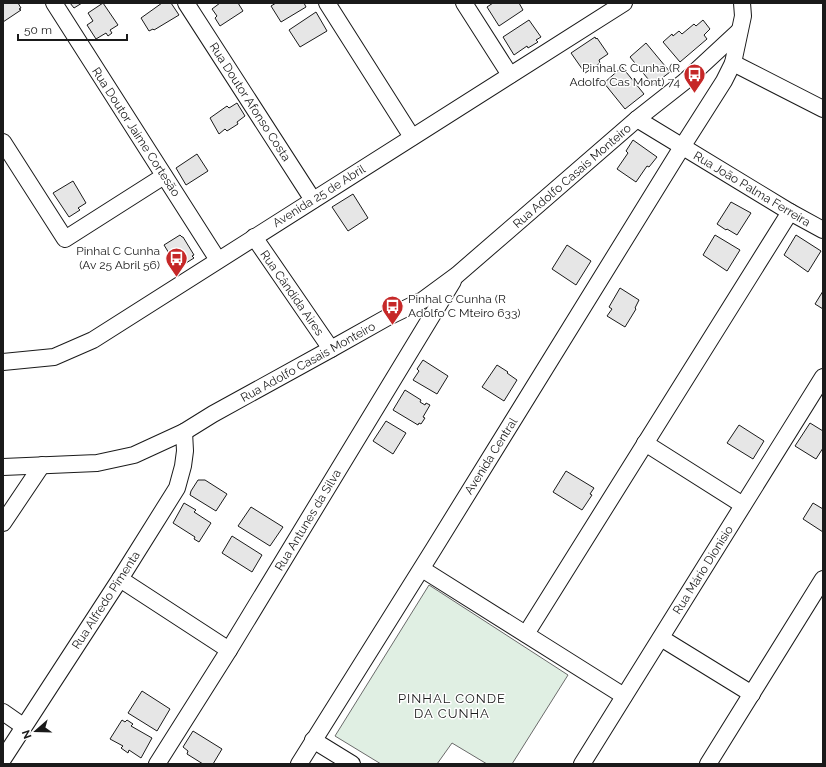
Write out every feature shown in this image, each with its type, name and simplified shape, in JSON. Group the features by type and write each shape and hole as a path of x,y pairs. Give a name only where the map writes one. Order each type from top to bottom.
{"street":[{"name":"Rua Doutor Jaime Cortesão","path":"54,3 218,260"},
{"name":"Rua Doutor Afonso Costa","path":"186,3 313,200"},
{"path":"327,3 412,138"},
{"path":"464,3 510,75"},
{"name":"Avenida 25 de Abril","path":"3,362 54,357 93,340 510,75 605,8 624,3"},
{"path":"739,31 743,16 742,3"},
{"name":"Avenida Central","path":"299,764 422,569 724,81 733,63 739,31"},
{"name":"Rua Adolfo Casais Monteiro","path":"3,467 97,463 134,456 184,432 213,414 388,317 423,300 457,275 637,119 684,82 739,31"},
{"path":"733,63 823,109"},
{"name":"Rua João Palma Ferreira","path":"637,119 790,212 823,230"},
{"path":"3,142 65,239 164,176"},
{"path":"526,634 790,212"},
{"name":"Rua Cândida Aires","path":"254,237 331,349"},
{"name":"Rua Antunes da Silva","path":"157,764 229,650 457,275"},
{"name":"Rua Mário Dionisio","path":"582,764 823,377"},
{"name":"Rua Alfredo Pimenta","path":"3,758 120,579 177,488 183,466 185,451 184,432"},
{"path":"645,443 743,505"},
{"path":"3,524 42,465"},
{"path":"422,569 624,696"},
{"path":"120,579 229,650"},
{"path":"708,764 823,579"},
{"path":"661,638 752,694"},
{"path":"3,712 23,726"},
{"path":"313,740 352,764"}],"green space":[{"path":"429,585 568,675 512,764 487,764 452,743 437,764 381,764 335,736"}],"building":[{"path":"3,3 18,3 21,8 19,9 21,10 3,22"},
{"path":"70,3 82,3 74,8"},
{"path":"103,3 118,25 110,30 112,33 108,36 106,33 96,39 87,25 93,21 88,13"},
{"path":"162,3 171,3 179,15 154,30 149,31 141,18"},
{"path":"220,3 238,3 243,11 220,26 215,18 217,16 212,9"},
{"path":"276,3 304,3 306,7 281,22 271,6"},
{"path":"493,3 519,3 523,10 499,26 487,7"},
{"path":"316,12 327,31 300,47 289,30"},
{"path":"529,20 541,37 536,40 538,42 528,48 527,46 514,55 503,37"},
{"path":"703,20 710,29 704,35 707,39 680,62 663,42 672,34 673,36 679,31 682,34 694,24 696,26"},
{"path":"595,37 608,54 599,60 600,63 585,73 571,53"},
{"path":"646,43 670,72 653,85 630,57"},
{"path":"622,67 644,94 625,109 604,83"},
{"path":"237,103 245,116 237,122 238,124 227,131 225,129 219,134 210,118 227,106 229,108"},
{"path":"633,140 657,157 649,167 647,166 636,182 617,169 628,153 626,151"},
{"path":"197,154 208,171 186,185 176,168"},
{"path":"73,181 86,203 78,208 80,210 69,217 53,193"},
{"path":"353,194 368,218 348,231 332,207"},
{"path":"731,202 751,213 737,235 717,224"},
{"path":"180,235 183,237 194,255 192,256 194,258 178,268 164,245"},
{"path":"715,235 740,250 727,271 703,255"},
{"path":"796,235 821,251 808,272 784,255"},
{"path":"567,245 591,261 576,285 552,269"},
{"path":"620,288 639,300 635,308 636,309 625,327 607,316 612,309 609,307"},
{"path":"823,291 823,309 815,304"},
{"path":"423,360 448,376 437,394 413,380 419,371 417,369"},
{"path":"497,365 517,380 504,401 482,387"},
{"path":"405,390 421,400 420,402 425,405 426,403 430,405 421,424 419,423 418,425 393,410"},
{"path":"386,421 406,433 393,454 373,441"},
{"path":"810,423 823,431 823,448 816,459 795,446"},
{"path":"739,425 764,441 753,459 727,443"},
{"path":"566,471 594,488 590,494 592,495 582,510 553,492"},
{"path":"198,480 205,480 227,494 216,511 190,495"},
{"path":"184,503 196,510 194,512 211,523 199,542 194,539 195,537 173,523"},
{"path":"813,503 823,509 823,532 803,519"},
{"path":"251,507 283,527 270,546 238,526"},
{"path":"232,536 262,555 252,572 222,553"},
{"path":"142,691 170,709 157,731 128,713"},
{"path":"122,720 125,722 127,720 133,724 131,726 152,738 141,758 129,750 128,753 121,748 123,746 110,739"},
{"path":"193,731 222,749 213,764 203,764 187,754 188,751 183,747"}],"place":[{"name":"Pinhal C Cunha (R Adolfo Cas Mont) 74","path":"695,94"},
{"name":"Pinhal C Cunha (Av 25 Abril 56)","path":"176,278"},
{"name":"Pinhal C Cunha (R Adolfo C Mteiro 633)","path":"393,326"}],"district":[{"name":"PINHAL CONDE DA CUNHA","path":"452,706"}]}
